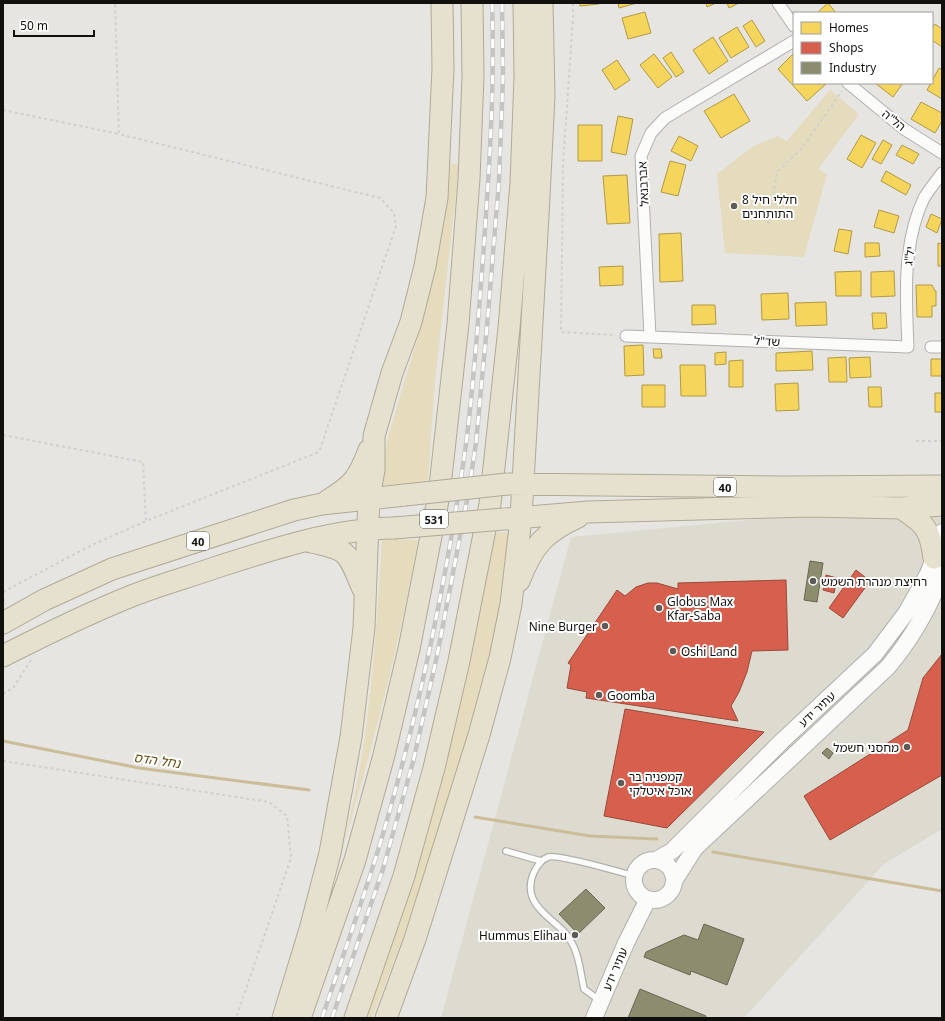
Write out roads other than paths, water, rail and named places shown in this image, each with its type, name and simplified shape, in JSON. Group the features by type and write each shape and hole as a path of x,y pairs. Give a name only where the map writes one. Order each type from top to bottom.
{"highway":[{"path":"322,504 346,489 356,480 362,469 374,436 392,372 411,322 425,266 437,198 443,68 442,3"},
{"name":"531","path":"300,1018 355,860 384,755 408,649 439,495 458,324 469,179 473,76 472,3"},
{"path":"355,1018 404,876 434,768 459,661 490,504 509,328 521,183 525,77 524,3"},
{"path":"511,604 512,519 515,484 526,443 544,96 542,3"},
{"path":"283,1018 311,926 332,846 357,691 364,628 369,498 374,470 374,436"},
{"path":"526,443 531,459 539,470 550,476 565,480 630,486"},
{"name":"40","path":"3,623 44,600 112,569 294,510 322,504 515,484 630,486 942,486"},
{"name":"40","path":"3,656 62,626 136,595 256,554 368,528 394,528 588,512 812,506 901,508 942,505"},
{"path":"901,508 926,527 931,538 938,566"},
{"path":"386,1018 414,939 479,735 500,658 511,604 524,567 542,539 557,527 588,512"},
{"path":"307,541 336,547 347,554 366,595"}],"street":[{"path":"778,3 793,25"},
{"name":"אברבנאל","path":"650,336 641,156 651,133 666,118 793,42"},
{"name":"הל\"ה","path":"845,86 904,129 942,153"},
{"name":"יל\"ג","path":"908,347 906,289 909,252 915,223 924,198 942,173"},
{"name":"שד\"ל","path":"626,336 908,347"},
{"path":"930,347 942,347"},
{"name":"עתיר ידע","path":"674,881 695,848 888,667 914,632 930,603 938,566 942,532"},
{"name":"עתיר ידע","path":"656,860 672,851 782,741 875,654 906,613 938,566"},
{"path":"650,860 656,860 667,865 673,875 674,881 672,887 665,896 654,900 643,897 635,888 634,876 640,866 650,860"},
{"name":"עתיר ידע","path":"594,1018 626,943 648,899"}],"lane":[{"path":"506,852 541,861"},
{"path":"601,1001 584,989 578,956 566,935 543,913 533,899 530,888 531,878 541,861 549,857 587,863 634,876"}],"waterway":[{"name":"נחל הדס","path":"3,741 139,768 309,790"},
{"path":"475,817 590,836 657,839"},
{"path":"713,852 942,891"}],"railway":[{"path":"322,1018 372,870 400,774 423,681 451,539 466,444 476,351 492,99 492,3"},
{"path":"332,1018 383,869 413,762 437,656 468,495 476,443 499,181 503,77 502,3"}],"place":[{"name":"8 חללי חיל התותחנים","path":"734,206"},
{"name":"רחיצת מנהרת השמש","path":"813,581"},
{"name":"Globus Max Kfar-Saba","path":"659,608"},
{"name":"Nine Burger","path":"605,626"},
{"name":"Oshi Land","path":"673,651"},
{"name":"Goomba","path":"599,695"},
{"name":"מחסני חשמל","path":"907,747"},
{"name":"קמפניה בר אוכל איטלקי","path":"621,783"},
{"name":"Hummus Elihau","path":"575,935"}]}
